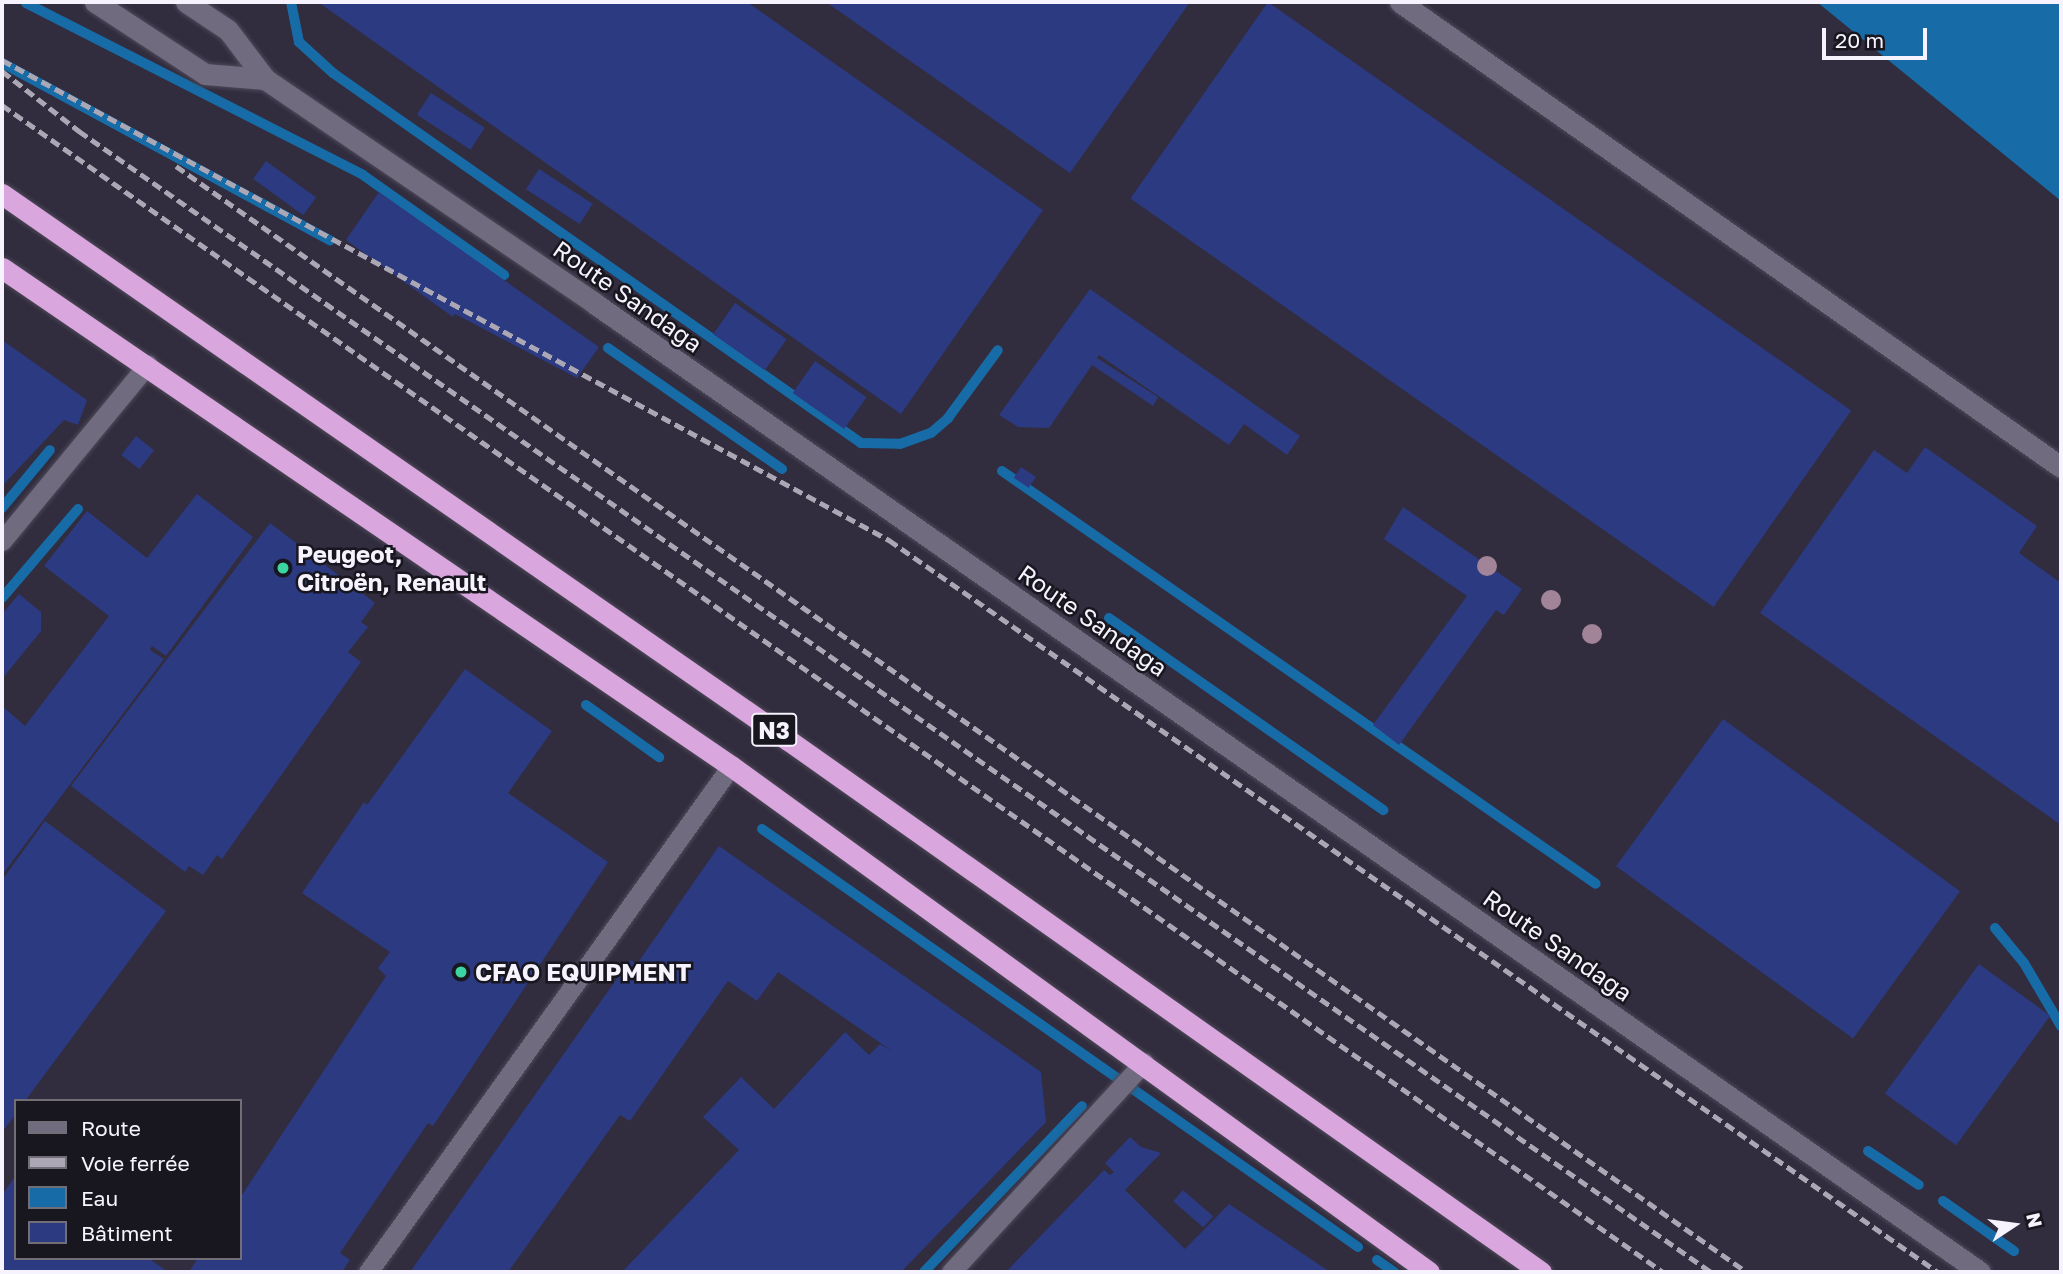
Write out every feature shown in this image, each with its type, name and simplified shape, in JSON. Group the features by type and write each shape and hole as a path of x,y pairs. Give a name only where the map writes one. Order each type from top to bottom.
{"highway":[{"name":"N3","path":"2,194 788,740 1542,1272"},
{"name":"N3","path":"2,268 148,364 731,766 1144,1062 1429,1272"}],"street":[{"path":"95,2 205,74 265,79"},
{"name":"Route Sandaga","path":"186,2 228,30 265,79 594,303 1980,1272"},
{"path":"1400,2 2061,467"}],"lane":[{"path":"2,541 148,364"},
{"path":"368,1272 731,766"},
{"path":"951,1272 1144,1062"}],"water":[{"path":"1817,2 2061,2 2061,201"}],"building":[{"path":"318,2 747,2 1043,210 901,414"},
{"path":"826,2 1190,2 1070,173"},
{"path":"1268,2 1851,410 1714,607 1130,199"},
{"path":"431,93 485,128 471,150 417,115"},
{"path":"266,161 316,197 303,215 253,179"},
{"path":"539,169 593,204 580,224 526,189"},
{"path":"379,192 599,347 577,378 455,314 453,317 346,240"},
{"path":"1090,289 1300,436 1287,455 1244,424 1229,445 1099,355 1097,358 1158,397 1153,406 1092,365 1049,428 1018,427 999,415"},
{"path":"735,303 787,339 765,370 713,334"},
{"path":"2,340 87,400 78,425 64,420 2,486"},
{"path":"815,361 867,397 844,429 793,393"},
{"path":"136,436 154,450 139,469 121,455"},
{"path":"1925,447 2037,526 2019,553 2061,583 2061,825 1760,613 1874,450 1907,473"},
{"path":"1021,467 1036,477 1029,488 1014,478"},
{"path":"197,494 253,537 166,656 152,646 150,650 164,659 2,875 2,706 25,726 109,616 44,566 87,511 147,558"},
{"path":"1403,507 1522,589 1504,615 1496,610 1399,745 1373,725 1467,596 1384,539"},
{"path":"270,523 375,603 361,622 368,627 348,652 361,662 222,859 217,855 203,875 189,866 185,872 71,786"},
{"path":"19,594 41,612 41,631 2,679 2,614"},
{"name":"CFAO EQUIPMENT","path":"465,669 552,731 508,793 608,862 433,1126 428,1123 340,1253 350,1260 342,1272 189,1272 197,1260 242,1260 242,1195 386,976 378,968 390,952 302,893 364,802 367,805"},
{"path":"1723,719 1960,891 1853,1038 1616,866"},
{"path":"45,821 166,911 26,1099 14,1099 14,1117 2,1132 2,880"},
{"path":"719,846 1041,1072 1046,1122 901,1272 622,1272 739,1150 703,1117 741,1077 774,1109 845,1032 869,1055 880,1044 892,1051 778,972 757,1001 728,981 630,1121 620,1115 508,1272 410,1272 630,960 637,964"},
{"path":"1979,964 2050,1016 1956,1145 1885,1093"},
{"path":"1130,1137 1141,1147 1161,1153 1125,1190 1185,1249 1229,1204 1330,1272 1006,1272 1104,1170 1110,1175 1114,1172 1105,1163"},
{"path":"14,1178 14,1260 151,1260 168,1272 2,1272 2,1195"},
{"path":"1183,1190 1213,1216 1203,1228 1173,1201"}],"waterway":[{"path":"291,2 299,42 333,73 861,443 900,444 931,433 948,418 998,350"},
{"path":"26,3 363,175 504,275"},
{"path":"2,63 330,240"},
{"path":"608,348 782,469"},
{"path":"2,508 50,450"},
{"path":"1002,471 1596,884"},
{"path":"2,598 78,509"},
{"path":"1109,618 1383,810"},
{"path":"586,705 659,757"},
{"path":"762,829 1358,1247"},
{"path":"1995,928 2024,963 2061,1026"},
{"path":"924,1272 1082,1106"},
{"path":"1868,1151 1919,1185"},
{"path":"1943,1201 2014,1251"},
{"path":"1377,1260 1394,1272"}],"railway":[{"path":"2,60 889,540 1938,1272"},
{"path":"2,71 79,131 1711,1272"},
{"path":"2,105 1663,1272"},
{"path":"176,166 1747,1272"}],"place":[{"name":"Peugeot, Citroën, Renault","path":"283,568"},
{"name":"CFAO EQUIPMENT","path":"461,972"}]}
